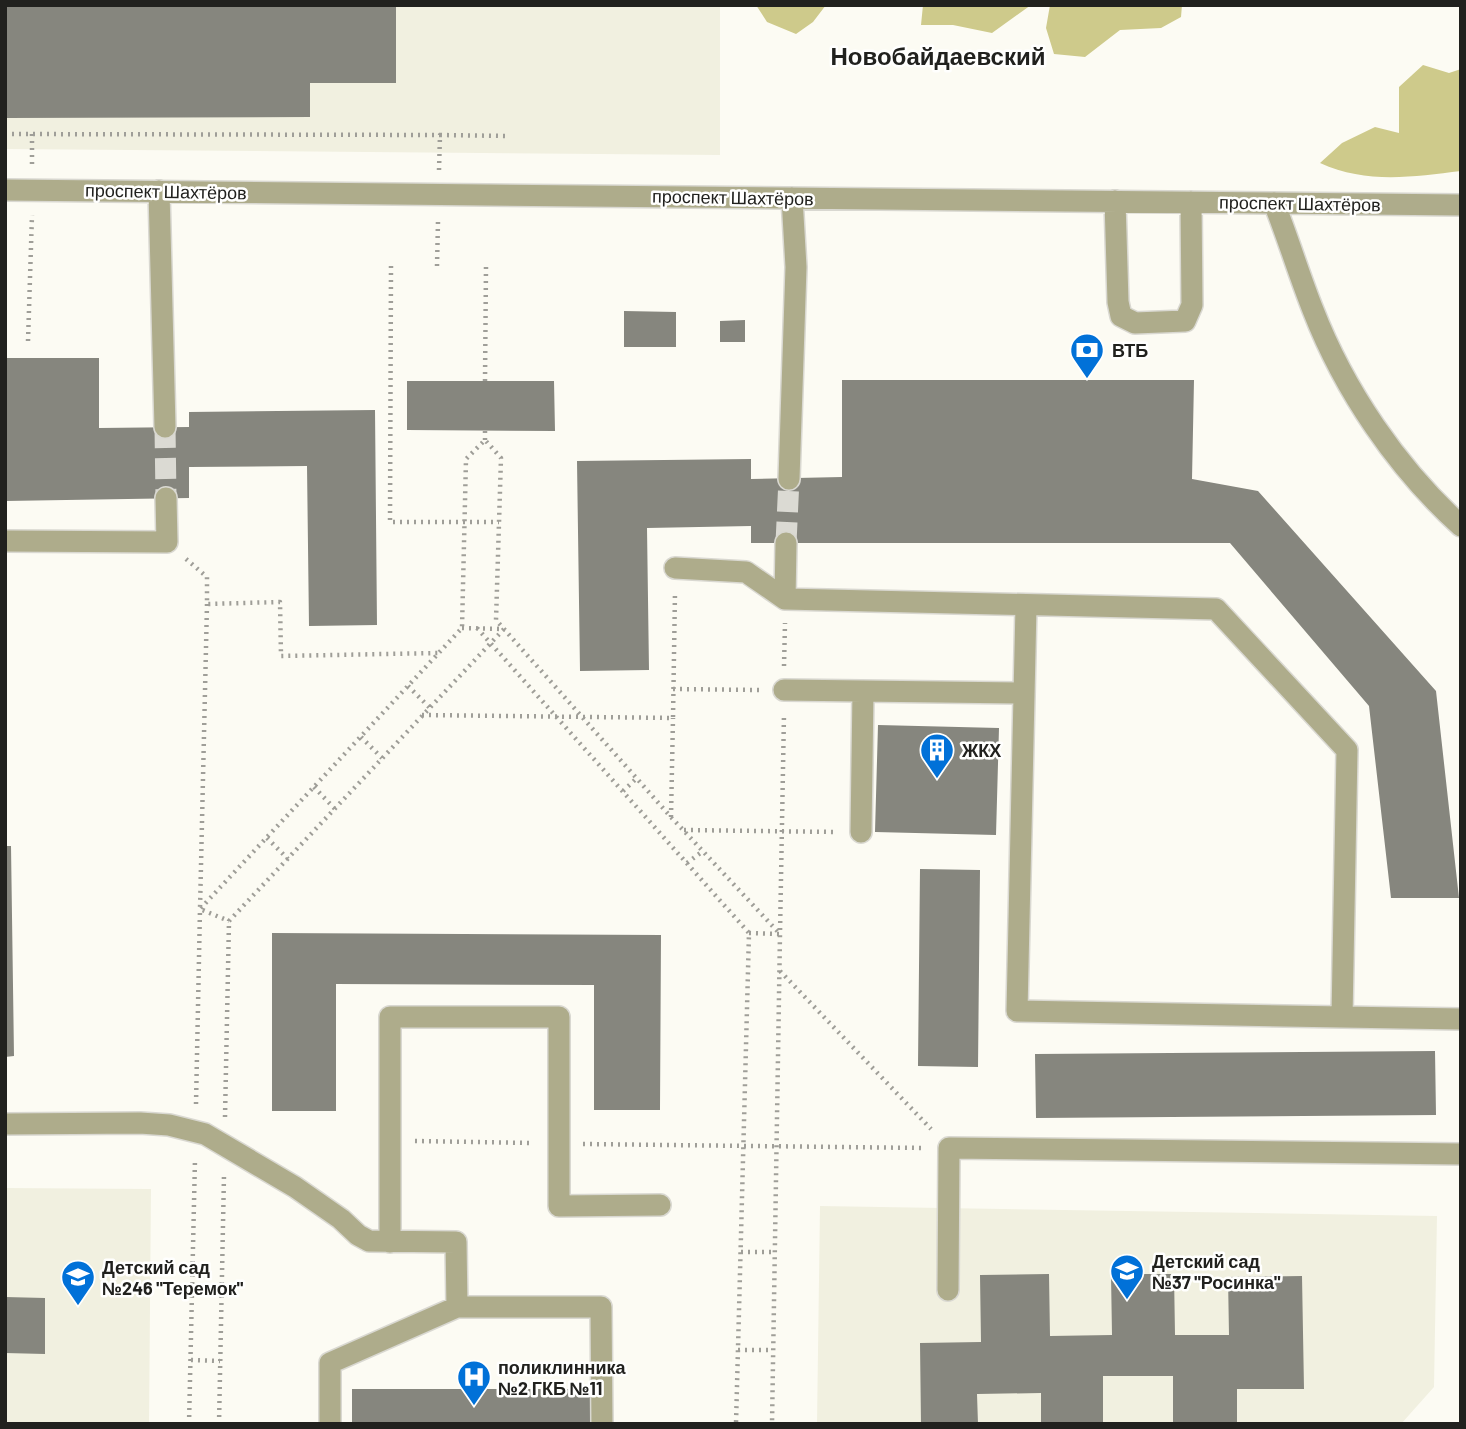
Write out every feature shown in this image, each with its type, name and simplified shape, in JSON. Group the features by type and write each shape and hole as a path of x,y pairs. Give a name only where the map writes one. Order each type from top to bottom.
{"street":[{"name":"проспект Шахтёров","path":"5,190 1461,205"},
{"path":"159,191 164,427"},
{"path":"789,479 796,267 792,198"},
{"path":"1115,201 1118,302 1121,316 1135,323 1185,321 1192,305 1191,202"},
{"path":"1274,203 1313,310 1341,369 1381,436 1429,497 1461,526"},
{"path":"5,541 167,542 166,498"},
{"path":"785,599 786,543"},
{"path":"675,568 746,572 785,599 1216,609 1347,750 1342,1017"},
{"path":"1026,606 1017,1011 1461,1018"},
{"path":"784,690 1024,694"},
{"path":"861,832 863,691"},
{"path":"390,1242 390,1017 559,1017 559,1206 660,1205"},
{"path":"5,1124 139,1123 195,1131 225,1144 325,1208 358,1236 369,1241 456,1242 457,1307"},
{"path":"948,1290 949,1148 1461,1154"},
{"path":"330,1424 330,1363 457,1307 601,1307 602,1424"}],"path":[{"path":"5,134 440,135"},
{"path":"28,341 32,134"},
{"path":"391,266 390,522 499,522"},
{"path":"485,381 486,266"},
{"path":"485,430 485,440 501,458 496,620 671,817 780,934"},
{"path":"200,909 461,628 466,459 485,440"},
{"path":"167,542 207,577 189,1424"},
{"path":"671,817 675,568"},
{"path":"772,1424 785,599"},
{"path":"207,604 280,602 281,656 439,653"},
{"path":"461,628 504,629"},
{"path":"477,628 750,933 736,1424"},
{"path":"219,1424 229,921 504,629"},
{"path":"408,686 429,708"},
{"path":"673,688 784,690"},
{"path":"422,715 673,718"},
{"path":"361,737 382,758"},
{"path":"623,791 638,778"},
{"path":"314,787 335,809"},
{"path":"683,830 861,832"},
{"path":"267,838 288,859"},
{"path":"687,863 703,851"},
{"path":"200,909 229,921"},
{"path":"750,933 780,934"},
{"path":"779,971 949,1148"},
{"path":"390,1141 949,1148"},
{"path":"741,1252 774,1252"},
{"path":"738,1350 773,1350"},
{"path":"191,1360 220,1361"}],"shaded area":[{"path":"5,5 720,5 720,155 5,149"},
{"path":"756,5 826,5 813,22 796,34 767,22"},
{"path":"923,5 1031,5 992,33 953,25 921,25"},
{"path":"1050,5 1182,5 1181,17 1161,28 1120,30 1085,57 1054,54 1046,28"},
{"path":"1423,65 1449,73 1461,69 1461,171 1389,177 1355,174 1320,163 1342,143 1375,127 1399,133 1399,87"},
{"name":"Детский сад №246 \"Теремок\"","path":"5,1188 151,1189 149,1424 5,1424"},
{"name":"Детский сад №37 \"Росинка\"","path":"820,1206 1437,1216 1434,1387 1401,1424 817,1424"}],"building":[{"path":"5,5 396,5 396,83 310,83 310,117 5,118"},
{"path":"624,311 676,312 676,347 624,347"},
{"path":"745,320 745,342 720,342 720,321"},
{"path":"5,358 99,358 99,428 189,427 189,412 375,410 377,625 309,626 307,466 189,467 189,498 5,501"},
{"path":"842,380 1194,380 1192,479 1258,491 1436,691 1459,898 1391,898 1369,706 1230,543 751,543 751,526 647,528 649,670 580,671 577,461 751,459 751,479 842,477"},
{"path":"407,381 554,381 555,431 407,430"},
{"name":"ЖКХ","path":"878,725 999,728 996,835 875,832"},
{"path":"5,846 11,846 14,1056 5,1057"},
{"path":"920,869 980,870 978,1067 918,1066"},
{"path":"272,933 661,935 660,1110 594,1110 594,985 336,984 336,1111 272,1111"},
{"path":"1435,1051 1436,1115 1036,1118 1035,1054"},
{"path":"1049,1274 1050,1336 1112,1335 1111,1274 1174,1274 1175,1335 1229,1335 1228,1277 1302,1276 1304,1389 1237,1389 1237,1424 1173,1424 1173,1376 1103,1376 1103,1424 1041,1424 1041,1393 977,1394 978,1424 921,1424 920,1343 981,1342 980,1275"},
{"path":"5,1297 45,1298 45,1354 5,1353"},
{"name":"поликлинника №2 ГКБ №11","path":"352,1389 596,1389 596,1424 352,1424"}],"tunnel":[{"path":"165,427 166,498"},
{"path":"786,543 789,479"}],"place":[{"name":"ВТБ","path":"1087,380"},
{"name":"ЖКХ","path":"937,780"},
{"name":"Детский сад №37 \"Росинка\"","path":"1127,1301"},
{"name":"Детский сад №246 \"Теремок\"","path":"78,1307"},
{"name":"поликлинника №2 ГКБ №11","path":"474,1407"}],"district":[{"name":"Новобайдаевский","path":"938,55"}]}
